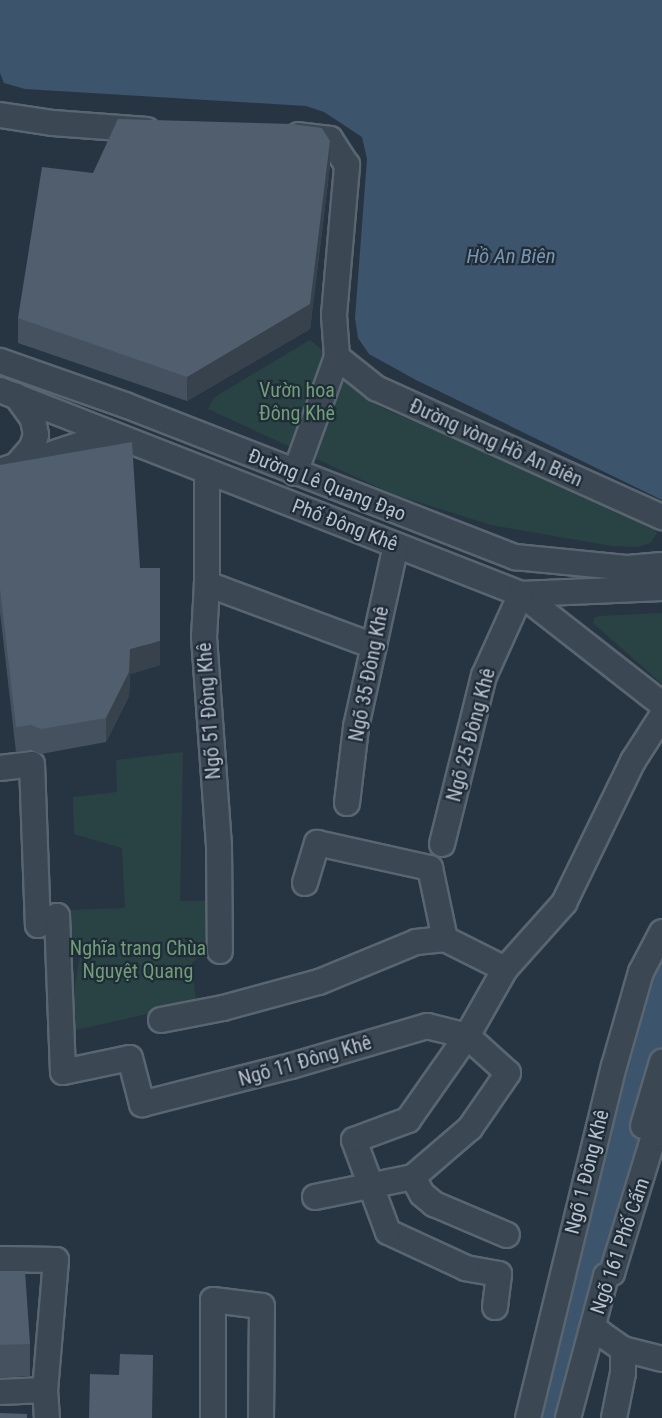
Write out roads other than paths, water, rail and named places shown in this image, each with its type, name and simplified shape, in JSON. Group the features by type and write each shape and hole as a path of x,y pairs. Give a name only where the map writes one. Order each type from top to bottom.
{"street":[{"path":"0,115 53,123 171,132"},
{"path":"277,132 330,139 347,165 334,315 337,357 295,473"},
{"name":"Đường vòng Hồ An Biên","path":"337,357 376,388 662,517"},
{"name":"Đường Lê Quang Đạo","path":"0,361 125,405 515,557 628,567 662,565"},
{"path":"8,393 112,434"},
{"path":"7,470 32,447 36,435 33,419 8,393"},
{"path":"7,470 112,434 125,405"},
{"name":"Phố Đông Khê","path":"112,434 521,594 662,704"},
{"name":"Ngõ 51 Đông Khê","path":"207,471 207,584 204,637 206,693 219,846 220,951"},
{"name":"Ngõ 35 Đông Khê","path":"347,803 356,727 396,545"},
{"path":"515,557 521,594 662,588"},
{"path":"207,584 374,646"},
{"name":"Ngõ 25 Đông Khê","path":"442,844 484,676 521,594"},
{"path":"495,1306 500,1274 466,1268 388,1232 354,1140 408,1120 467,1036 505,969 564,903 633,761 662,716"},
{"name":"Ngõ 11 Đông Khê","path":"0,768 32,764 38,925 57,916 63,1072 130,1058 142,1104 291,1066 427,1026 467,1036"},
{"path":"305,883 317,843 430,868 445,939"},
{"name":"Ngõ 1 Đông Khê","path":"528,1418 614,1066 641,972 662,932"},
{"path":"161,1020 224,1008 319,982 416,942 445,939 505,969"},
{"path":"315,1197 413,1177 470,1128 508,1073 467,1036"},
{"path":"629,1201 660,1075"},
{"name":"Ngõ 161 Phố Cấm","path":"568,1418 606,1276 603,1270 629,1201 655,1166 662,1109"},
{"path":"413,1177 422,1194 434,1204 507,1235"},
{"path":"0,1259 56,1260 45,1390 47,1418"},
{"path":"213,1418 213,1300 262,1306 261,1418"},
{"path":"590,1339 600,1334 623,1349 662,1359"},
{"path":"614,1418 622,1373 623,1349"},
{"path":"0,1392 45,1390"}],"water":[{"name":"Hồ An Biên","path":"0,0 662,0 662,500 416,380 369,354 358,338 355,318 367,159 362,137 324,112 306,106 25,89 4,83 0,73"},
{"path":"662,953 662,1076 573,1418 538,1418 637,1027 656,962"}],"park label":[{"name":"Vườn hoa Đông Khê","path":"297,402"},
{"name":"Nghĩa trang Chùa Nguyệt Quang","path":"138,960"}]}
